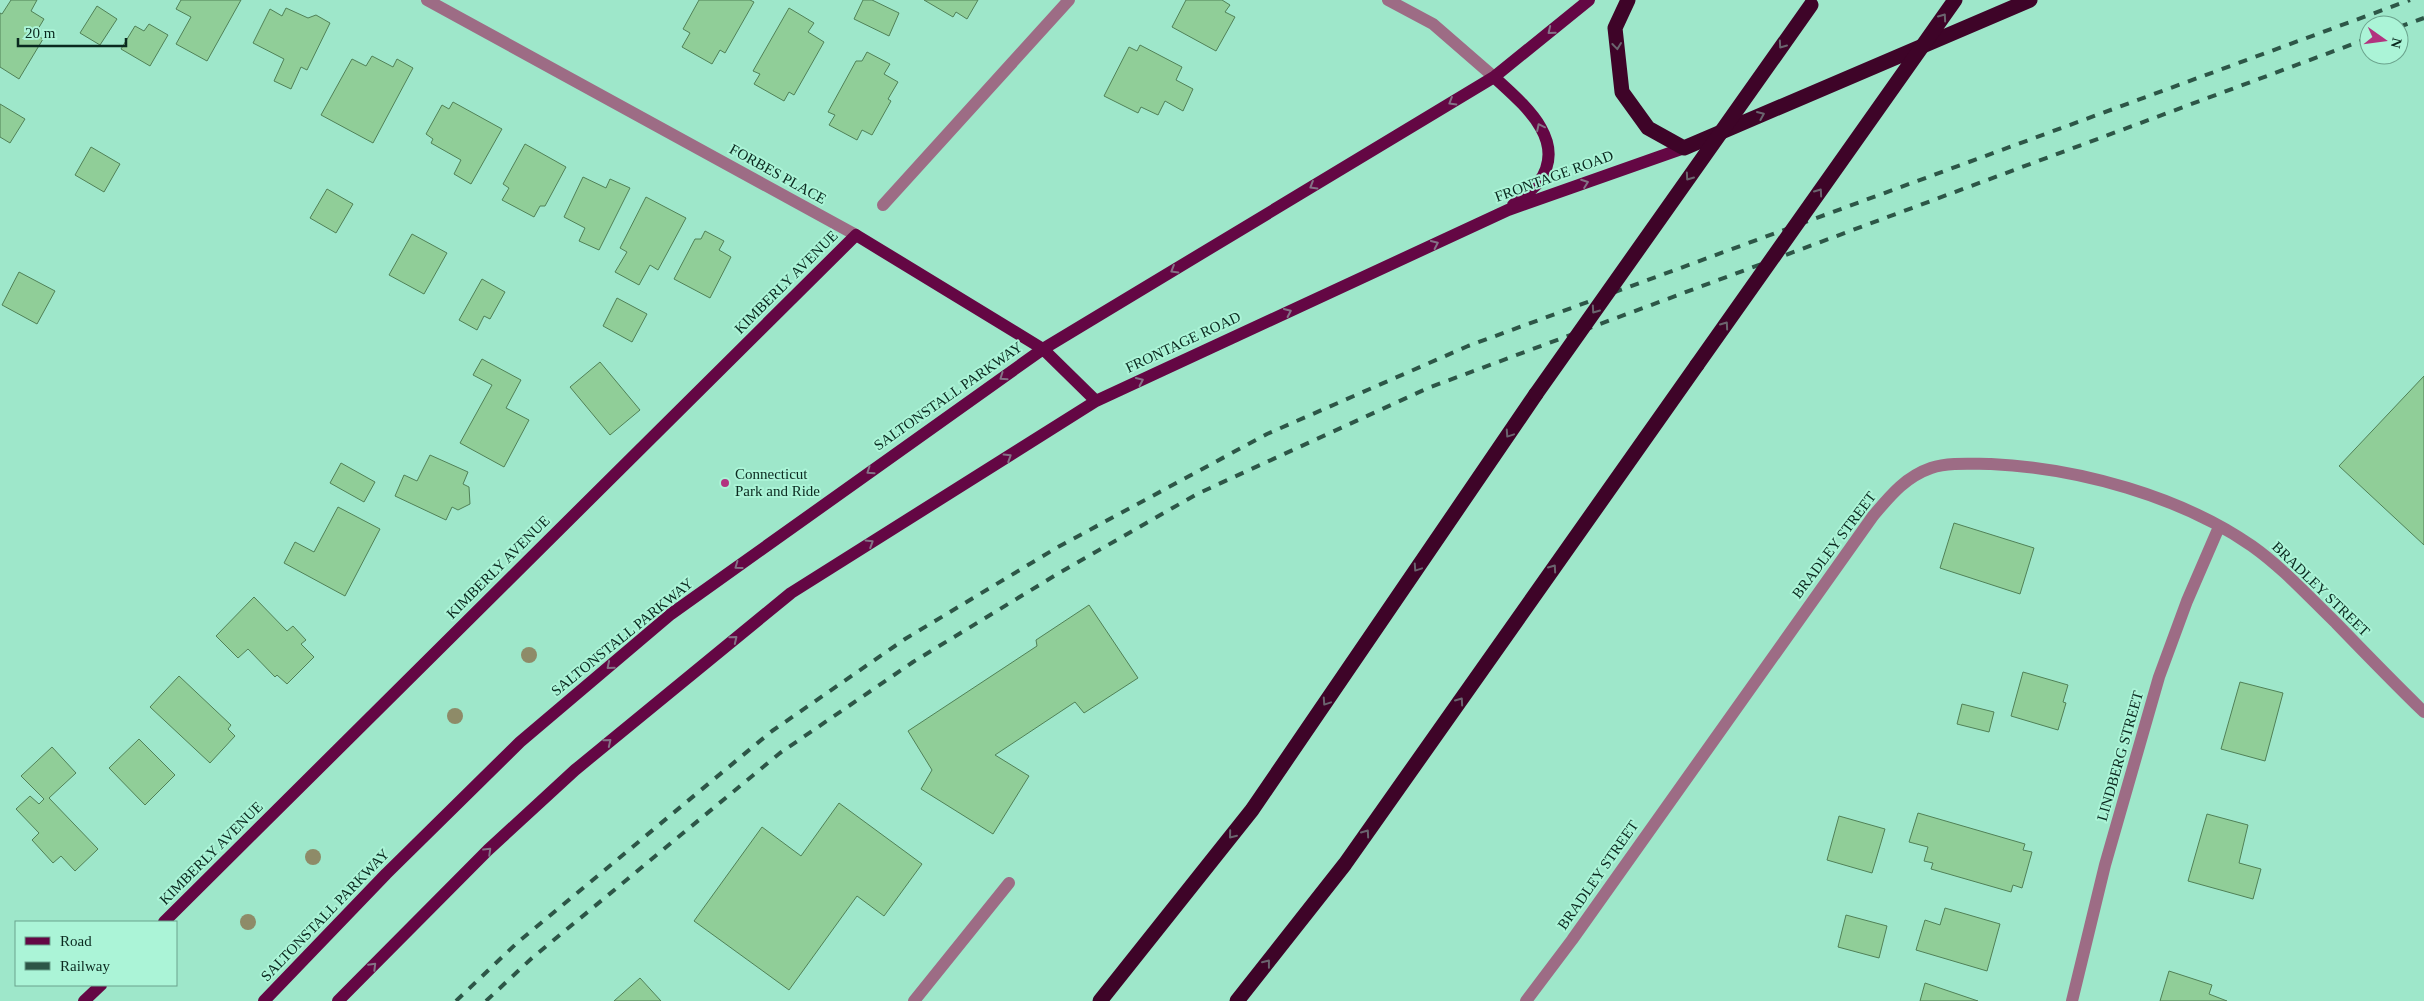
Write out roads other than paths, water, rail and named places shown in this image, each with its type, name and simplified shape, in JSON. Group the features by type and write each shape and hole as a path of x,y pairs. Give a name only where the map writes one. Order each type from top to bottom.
{"highway":[{"path":"1628,0 1615,28 1622,92 1648,128 1684,148"},
{"path":"1237,1001 1345,864 1955,0"},
{"name":"FRONTAGE ROAD","path":"1684,148 2030,0"},
{"path":"1100,1001 1252,810 1536,394 1813,2"}],"main road":[{"path":"1043,349 1494,77 1589,0"},
{"path":"1494,77 1526,106 1540,124 1549,149 1546,168 1538,182 1508,210"},
{"name":"FRONTAGE ROAD","path":"1096,401 1508,210 1684,148"},
{"name":"FORBES PLACE","path":"856,235 1043,349 1096,401"},
{"name":"KIMBERLY AVENUE","path":"165,921 856,235"},
{"name":"SALTONSTALL PARKWAY","path":"264,1001 386,874 520,742 663,621 1043,349"},
{"path":"338,1001 488,850 575,770 791,593 1096,401"},
{"path":"84,1001 100,986"}],"street":[{"name":"FORBES PLACE","path":"427,0 856,235"},
{"path":"883,205 1069,0"},
{"path":"1388,0 1433,24 1494,77"},
{"name":"BRADLEY STREET","path":"1526,1001 1572,940 1873,516 1903,482 1932,468 1969,463 2041,469 2105,482 2141,494 2220,527 2252,546 2300,587 2424,712"},
{"name":"LINDBERG STREET","path":"2072,1001 2105,865 2159,677 2187,601 2220,527"},
{"path":"914,1001 1009,883"}],"railway":[{"path":"456,1001 518,942 772,731 905,639 1058,547 1267,434 1468,346 2410,0"},
{"path":"2409,23 2424,18"},
{"path":"486,1001 532,958 780,753 913,662 1059,573 1197,494 1428,388 2359,42"}],"place":[{"name":"Connecticut Park and Ride","path":"725,483"}]}
